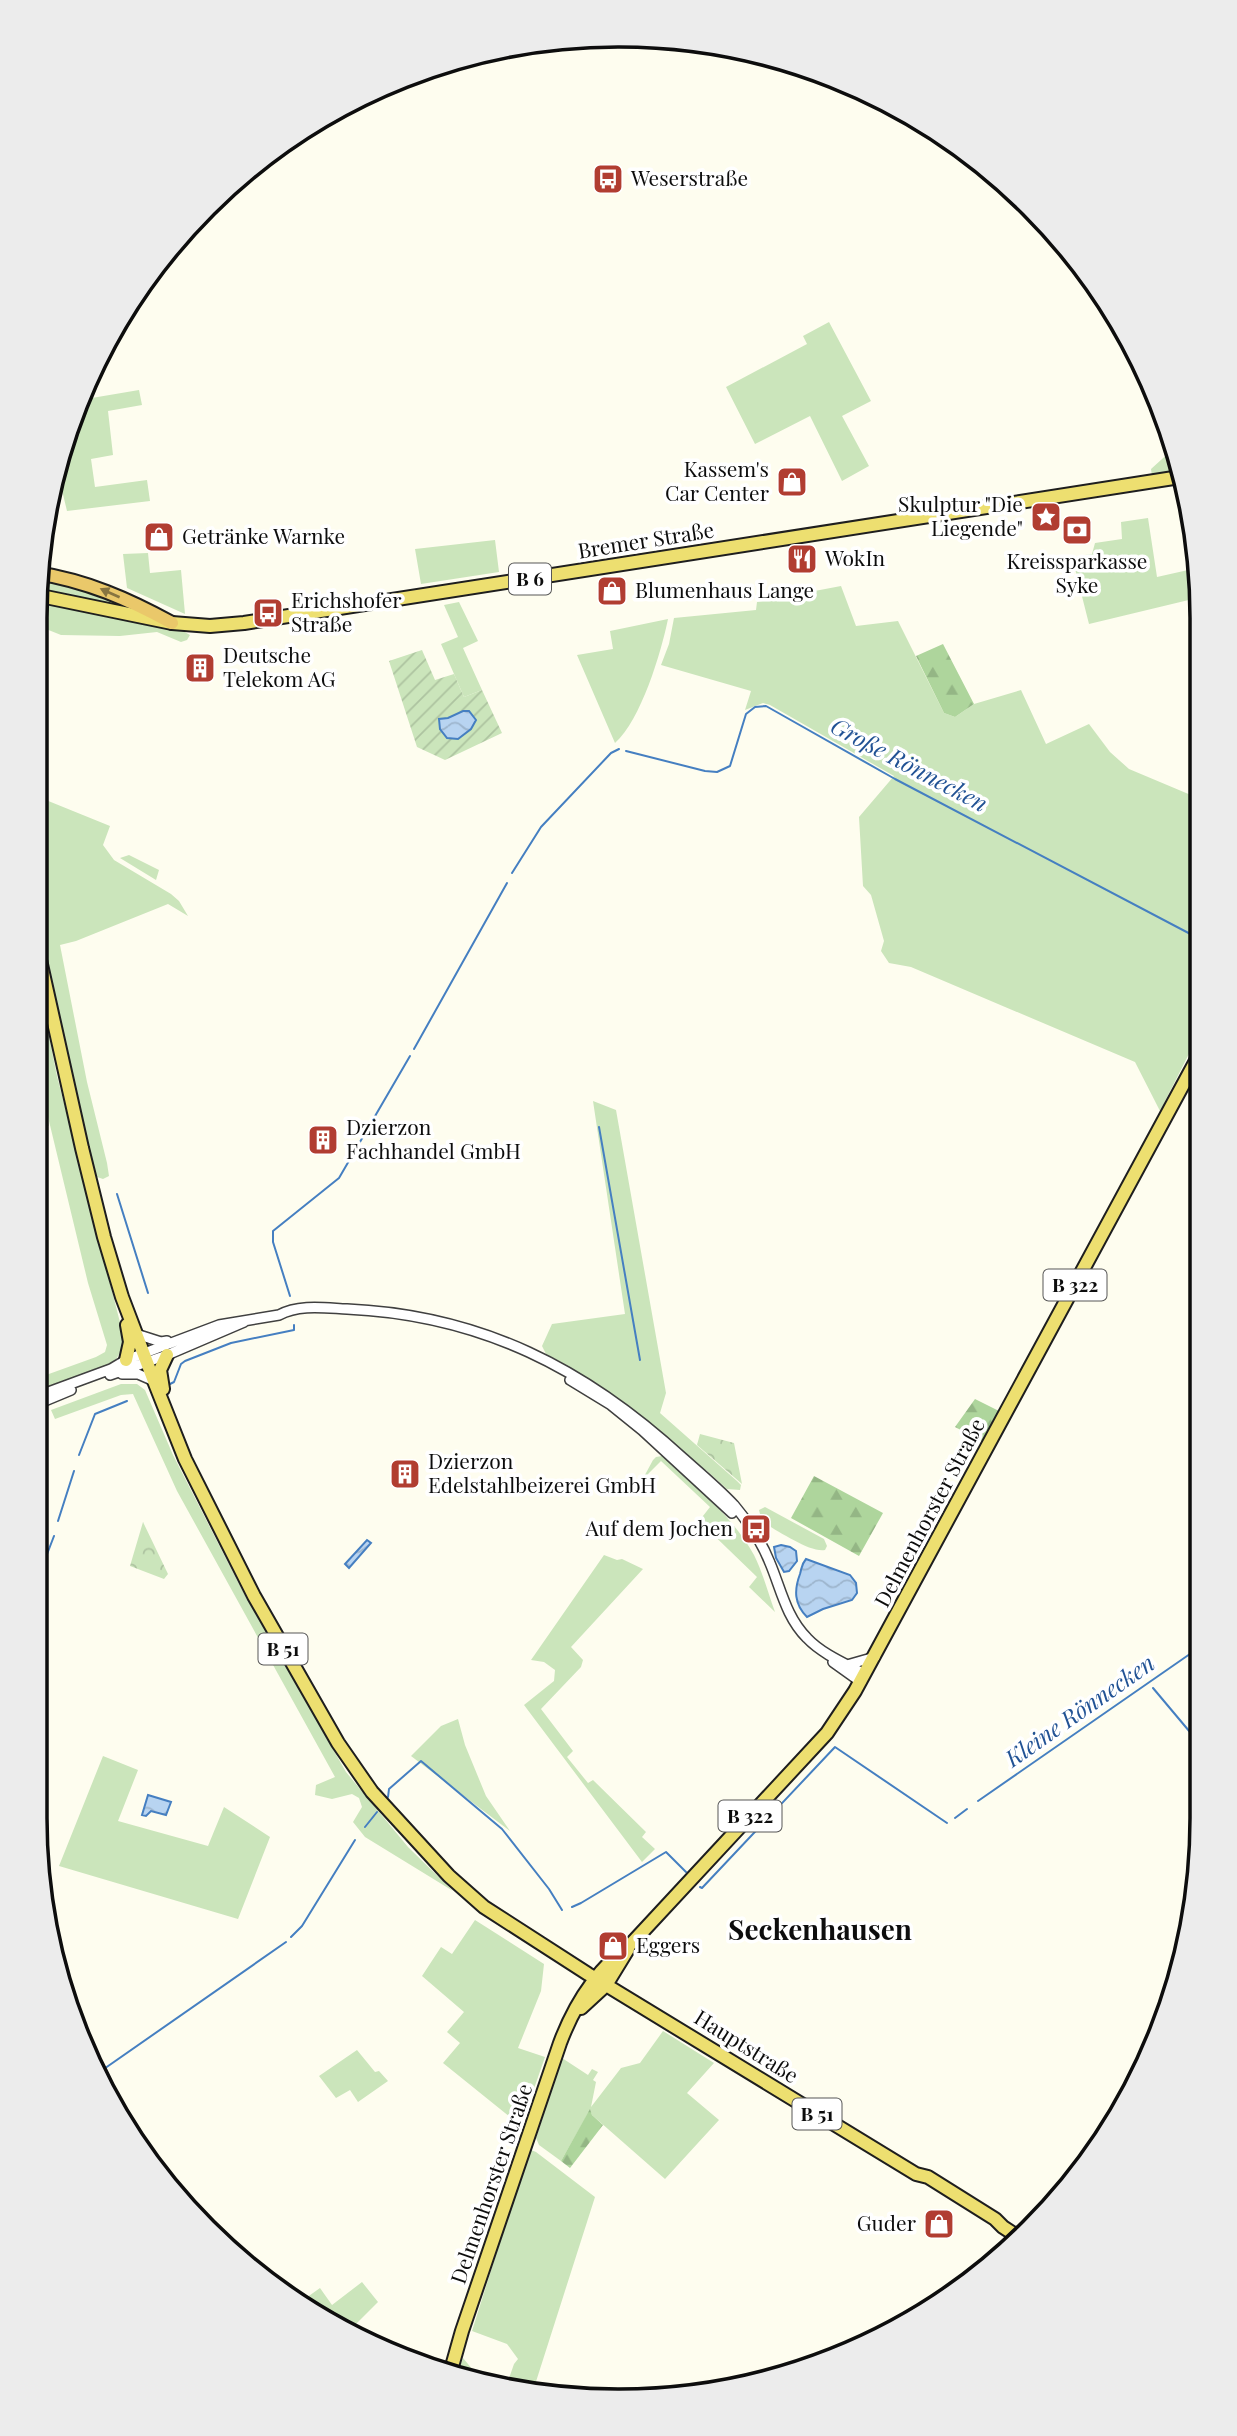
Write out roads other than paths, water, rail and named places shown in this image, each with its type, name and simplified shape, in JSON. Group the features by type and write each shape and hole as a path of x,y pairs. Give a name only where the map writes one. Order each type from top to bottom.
{"highway":[{"name":"B 6","path":"49,575 107,590 172,623"}],"main road":[{"name":"Bremer Straße","path":"48,597 172,623 210,626 260,621 1172,478"},
{"name":"B 51","path":"47,991 82,1148 122,1297 130,1342 126,1360"},
{"name":"Delmenhorster Straße","path":"575,2012 600,1982 615,1955 632,1943 827,1732 863,1678 1190,1072"},
{"name":"B 51","path":"122,1297 186,1459 259,1605 338,1743 372,1792 471,1897 627,1998"},
{"path":"160,1396 163,1388 160,1370 167,1355"},
{"name":"Delmenhorster Straße","path":"453,2363 560,2043 582,1998 619,1965 632,1943"},
{"path":"574,1965 582,1998"},
{"path":"619,1965 619,1974 627,1998"},
{"name":"Hauptstraße","path":"627,1998 916,2174 930,2187 991,2224 1011,2232"}],"street":[{"path":"47,1393 111,1369 126,1360 167,1355 245,1322 279,1315 345,1309 403,1313 468,1329 559,1366 624,1408 659,1435 731,1502 759,1538 793,1621 816,1646 863,1678"},
{"path":"47,1400 114,1374 176,1341 219,1325 234,1321 245,1322"},
{"path":"136,1334 161,1342 176,1341"},
{"path":"527,1353 611,1405 664,1448 727,1506 757,1546 783,1613 799,1638 863,1678"},
{"path":"114,1374 133,1373 154,1381"},
{"path":"847,1665 875,1657"}],"water":[{"path":"469,711 476,720 471,729 458,739 447,738 440,729 439,719"},
{"path":"367,1540 371,1543 349,1568 345,1564"},
{"path":"781,1545 796,1551 797,1561 789,1571 784,1572 776,1558 774,1547"},
{"path":"806,1559 850,1575 856,1583 857,1593 852,1600 807,1617 797,1602 796,1591"},
{"path":"148,1795 171,1802 166,1815 151,1811 146,1816 142,1815"}],"waterway":[{"name":"Große Rönnecken","path":"626,751 717,772 730,766 746,714 755,707 766,706 895,779 1190,934"},
{"name":"Große Rönnecken","path":"512,873 541,827 611,753 619,749"},
{"name":"Große Rönnecken","path":"414,1049 507,883"},
{"name":"Große Rönnecken","path":"290,1296 273,1242 273,1231 339,1178 410,1056"},
{"path":"599,1127 640,1360"},
{"path":"117,1194 148,1293"},
{"name":"Große Rönnecken","path":"170,1384 174,1382 181,1364 185,1361 231,1343 294,1330 294,1325"},
{"name":"Große Rönnecken","path":"79,1455 95,1414 127,1401"},
{"name":"Große Rönnecken","path":"58,1521 74,1471"},
{"name":"Große Rönnecken","path":"47,1554 54,1536"},
{"name":"Kleine Rönnecken","path":"978,1801 1190,1654"},
{"path":"1153,1688 1190,1732"},
{"name":"Kleine Rönnecken","path":"700,1887 702,1888 835,1747 947,1823"},
{"name":"Kleine Rönnecken","path":"388,1797 389,1789 421,1761 502,1829 562,1910"},
{"path":"955,1818 967,1809"},
{"name":"Kleine Rönnecken","path":"365,1827 377,1812"},
{"name":"Kleine Rönnecken","path":"291,1937 302,1926 355,1840"},
{"name":"Kleine Rönnecken","path":"572,1907 666,1852 686,1872"},
{"name":"Kleine Rönnecken","path":"105,2068 286,1942"}],"place":[{"name":"Weserstraße","path":"608,179"},
{"name":"Kassem's Car Center","path":"792,482"},
{"name":"Skulptur \"Die Liegende\"","path":"1046,517"},
{"name":"Kreissparkasse Syke","path":"1077,530"},
{"name":"Getränke Warnke","path":"159,537"},
{"name":"WokIn","path":"802,559"},
{"name":"Blumenhaus Lange","path":"612,591"},
{"name":"Erichshofer Straße","path":"268,613"},
{"name":"Deutsche Telekom AG","path":"200,668"},
{"name":"Dzierzon Fachhandel GmbH","path":"323,1140"},
{"name":"Dzierzon Edelstahlbeizerei GmbH","path":"405,1474"},
{"name":"Auf dem Jochen","path":"756,1529"},
{"name":"Eggers","path":"613,1946"},
{"name":"Guder","path":"939,2224"}],"district":[{"name":"Seckenhausen","path":"820,1930"}]}
